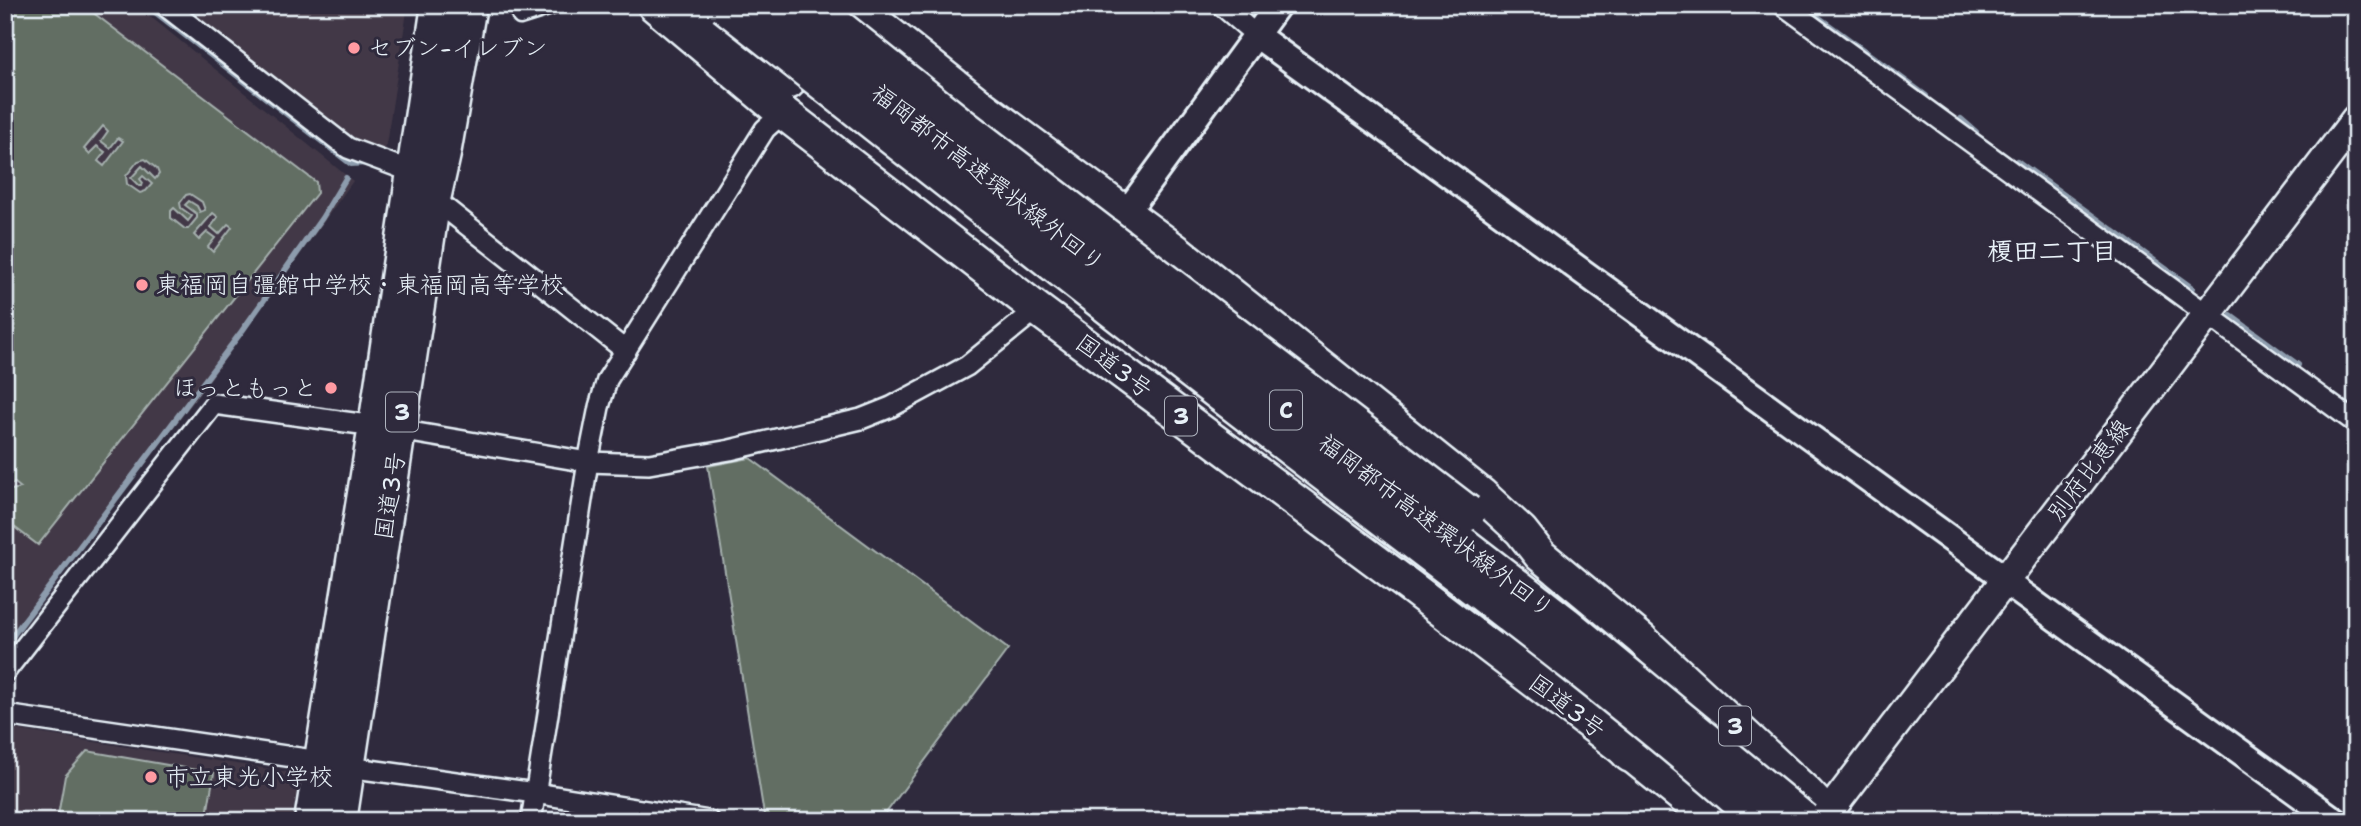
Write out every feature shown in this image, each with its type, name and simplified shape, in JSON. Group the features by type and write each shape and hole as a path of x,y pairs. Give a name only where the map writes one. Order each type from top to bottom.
{"highway":[{"name":"国道3号","path":"387,428 412,172 438,5"},
{"name":"国道3号","path":"311,821 334,764 387,428 444,154 470,5"},
{"path":"444,154 457,119 485,5"},
{"path":"634,5 725,74 778,109"},
{"name":"国道3号","path":"654,5 778,109 1037,309 1411,587 1630,754 1713,821"},
{"path":"696,5 913,181 1507,628 1547,664 1630,754"},
{"name":"C","path":"724,5 1270,432 1548,645 1762,821"},
{"name":"福岡都市高速環状線外回り","path":"764,5 1554,616 1822,819"},
{"path":"810,5 970,132 1467,513 1540,555"},
{"name":"3","path":"864,8 976,102 1126,213 1482,495 1521,531 1540,555 1642,639 1807,793 1822,819"},
{"name":"国道3号","path":"334,764 340,821"}],"main road":[{"name":"別府比恵線","path":"1822,819 2356,120"}],"street":[{"path":"164,5 348,148 412,172"},
{"path":"517,5 520,17 555,6"},
{"path":"1221,5 1256,35 2336,821"},
{"path":"1126,213 1278,5"},
{"path":"1783,5 2356,423"},
{"path":"531,821 588,462 607,380 778,109"},
{"path":"433,199 626,351"},
{"path":"5,672 214,404 387,428 588,462 628,465 668,462 862,419 920,393 967,366 1037,309"},
{"path":"5,715 709,821"}],"shaded area":[{"name":"東福岡自彊館中学校・東福岡高等学校","path":"5,5 136,5 353,181 204,388 5,646"},
{"path":"202,5 408,5 385,151 356,139 194,16"},
{"name":"市立東光小学校","path":"5,728 294,773 299,780 291,821 5,821"}],"green space":[{"name":"東福岡自彊館中学校・東福岡高等学校","path":"5,5 83,5 316,182 317,193 38,545 5,520 6,491 21,488 15,483 5,486 10,478 5,474","holes":["103,126 108,131 101,141 110,148 118,138 123,141 104,166 98,161 105,152 97,146 89,154 84,149","145,159 159,174 155,179 142,166 131,178 139,186 142,186 140,179 143,176 152,184 140,193 127,184 126,176 138,161","190,194 202,202 205,210 200,212 197,206 189,201 185,205 197,214 188,229 171,218 174,208 188,221 192,216 181,208 180,203","213,213 218,217 211,227 219,234 228,224 232,227 213,252 208,247 215,238 207,232 199,240 194,235"]},
{"path":"750,458 1008,649 880,821 765,821 708,466"},
{"path":"87,751 214,773 206,821 57,821 65,776"}],"waterway":[{"path":"146,5 351,164 367,163"},
{"path":"1237,5 1256,20"},
{"path":"1811,12 1926,96"},
{"path":"1961,119 1976,132"},
{"path":"2017,161 2192,288"},
{"path":"5,646 242,331 322,218 346,178"},
{"path":"2231,316 2298,365"}],"tunnel":[{"path":"783,113 816,73"},
{"path":"1037,309 1073,270"}],"place":[{"name":"セブン-イレブン","path":"354,48"},
{"name":"東福岡自彊館中学校・東福岡高等学校","path":"142,285"},
{"name":"ほっともっと","path":"331,388"},
{"name":"市立東光小学校","path":"151,777"}],"district":[{"name":"榎田二丁目","path":"2052,250"}]}
